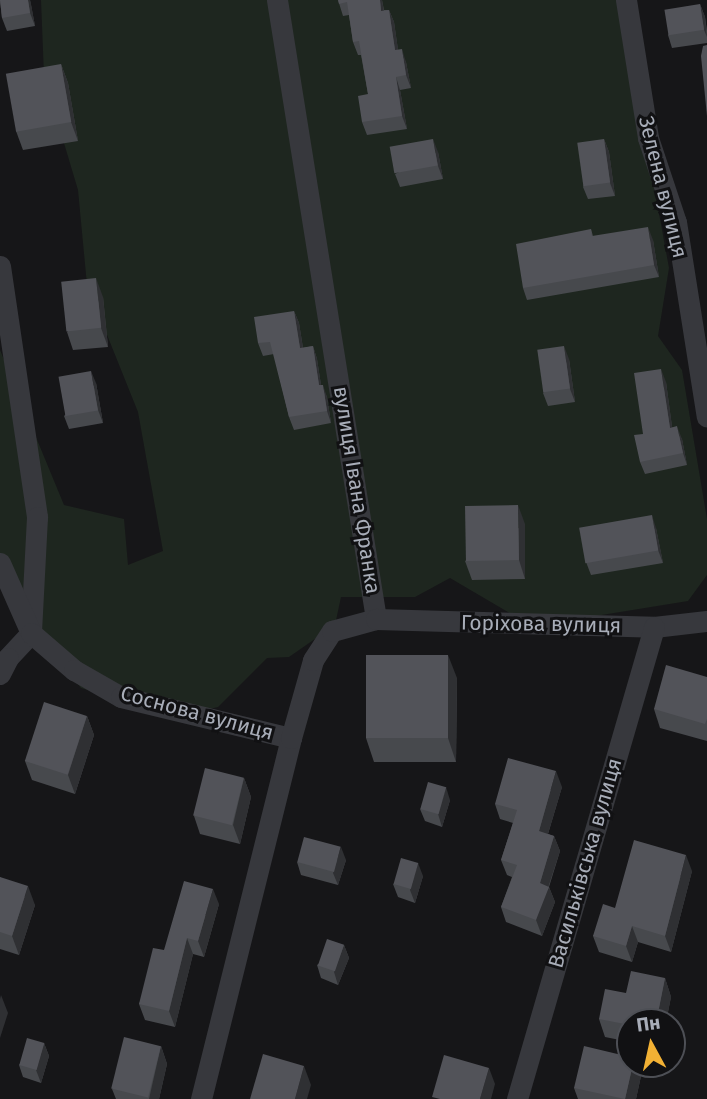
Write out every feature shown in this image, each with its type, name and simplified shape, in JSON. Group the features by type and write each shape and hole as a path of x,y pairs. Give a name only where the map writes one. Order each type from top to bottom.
{"street":[{"name":"вулиця Івана Франка","path":"201,1099 291,738 321,643 332,631 376,620 277,0"},
{"name":"Зелена вулиця","path":"626,0 648,138 676,222 707,416"},
{"path":"0,266 37,517 31,633 8,658 0,674"},
{"name":"Соснова вулиця","path":"0,563 31,633 74,670 121,697 291,738"},
{"name":"Горіхова вулиця","path":"376,620 654,626 707,621"},
{"name":"Васильківська вулиця","path":"517,1099 654,626"}],"shaded area":[{"path":"41,0 620,0 669,268 658,336 682,370 707,519 707,575 688,601 577,619 523,621 450,578 415,597 341,597 335,625 289,657 267,658 218,707 176,717 81,688 44,643 0,559 0,350 64,505 124,519 128,565 163,551 138,412 87,285 78,190 44,76"}],"building":[{"path":"0,0 28,0 30,13 2,18"},
{"path":"338,0 380,0 381,11 389,10 395,50 402,49 406,75 396,77 402,116 362,122 358,96 368,94 359,41 353,42 347,2 339,4"},
{"path":"700,4 704,30 669,35 664,10"},
{"path":"707,45 707,116 701,56 703,46"},
{"path":"61,64 71,122 16,132 6,74"},
{"path":"433,139 438,166 394,173 390,147"},
{"path":"604,139 610,183 583,186 577,143"},
{"path":"648,227 654,265 523,288 516,244 591,229 592,236"},
{"path":"96,278 101,328 66,331 61,282"},
{"path":"294,311 300,348 313,346 319,385 323,385 327,411 289,417 270,342 258,343 254,317"},
{"path":"564,346 570,389 543,392 537,350"},
{"path":"661,369 670,428 677,426 683,453 640,462 634,435 643,434 634,373"},
{"path":"91,371 98,410 65,416 59,377"},
{"path":"518,505 519,560 466,561 465,506"},
{"path":"652,515 658,550 585,563 579,528"},
{"path":"366,655 448,655 448,738 366,738"},
{"path":"666,665 707,677 705,724 654,709"},
{"path":"44,702 87,716 68,775 25,761"},
{"path":"508,758 556,771 539,831 554,836 540,883 549,887 536,920 501,907 517,865 501,860 517,810 495,804"},
{"path":"205,768 244,778 232,825 193,816"},
{"path":"428,782 446,787 439,814 420,809"},
{"path":"304,837 341,847 334,872 297,862"},
{"path":"634,840 686,855 665,936 632,926 626,946 593,936 603,904 615,908"},
{"path":"401,858 418,863 411,889 394,884"},
{"path":"0,877 28,886 12,936 0,932"},
{"path":"184,881 213,889 198,941 187,938 169,1011 139,1004 153,948 164,950"},
{"path":"327,939 344,945 335,971 318,965"},
{"path":"631,971 665,978 659,1008 616,1008 616,1022 599,1019 605,989 626,993"},
{"path":"124,1037 161,1046 148,1098 111,1088"},
{"path":"27,1038 44,1043 37,1070 19,1065"},
{"path":"584,1046 616,1054 616,1078 630,1078 625,1099 574,1088"},
{"path":"263,1054 304,1066 295,1099 250,1099"},
{"path":"444,1055 489,1068 480,1099 432,1097"}]}
